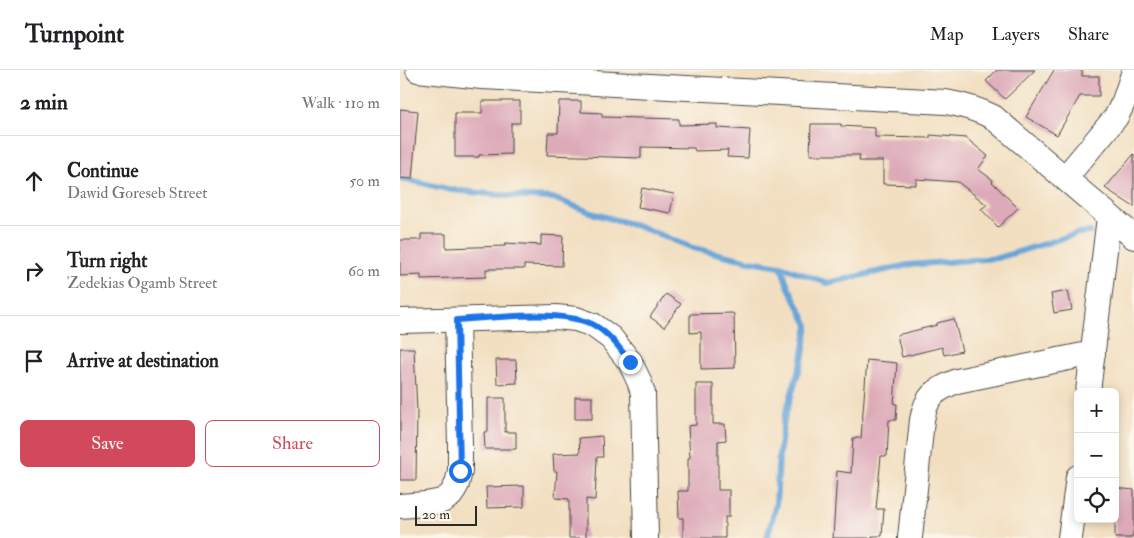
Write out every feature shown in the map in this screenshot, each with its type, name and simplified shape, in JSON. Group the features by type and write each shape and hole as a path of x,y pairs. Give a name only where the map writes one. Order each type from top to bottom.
{"street":[{"path":"418,70 482,77 574,76 946,102 962,105 979,109 993,117 1066,177 1109,217 1134,237"},
{"path":"1066,177 1116,117 1124,101 1134,71"},
{"path":"1089,388 1109,217"},
{"path":"400,322 539,317 576,319 593,325 611,338 630,362 643,393 646,538"},
{"path":"400,506 442,501 451,495 457,484 460,471 460,445 457,320"},
{"path":"910,538 922,420 924,408 931,395 940,388 957,381 1093,353"},
{"path":"1070,538 1078,478"}],"building":[{"path":"997,70 1035,70 1005,99 986,81"},
{"path":"1054,70 1082,70 1082,76 1099,76 1099,96 1080,96 1057,135 1026,117"},
{"path":"482,101 520,101 520,123 511,123 511,154 455,157 455,113 482,113"},
{"path":"559,101 581,101 581,112 602,113 602,117 679,119 679,125 717,124 717,128 750,130 748,158 727,157 728,150 695,151 694,148 641,147 641,158 547,155 548,133 558,133"},
{"path":"400,109 418,111 412,179 400,178"},
{"path":"811,124 841,124 841,126 875,128 875,137 930,138 930,135 966,138 988,156 978,169 993,180 992,182 1018,208 998,227 981,209 987,205 958,182 916,179 916,185 883,184 883,161 859,161 860,155 810,155"},
{"path":"1134,154 1134,207 1105,188"},
{"path":"642,188 674,194 670,213 638,207"},
{"path":"421,234 446,234 446,248 505,246 505,243 541,245 541,235 563,236 562,266 524,265 524,269 486,269 486,277 421,279 421,275 400,276 400,240 421,240"},
{"path":"1068,291 1072,310 1054,313 1051,294"},
{"path":"666,294 681,304 664,327 650,317"},
{"path":"690,314 734,314 735,368 701,369 701,332 690,333"},
{"path":"954,319 962,351 944,355 942,347 902,357 897,335"},
{"path":"400,348 414,348 417,411 416,480 400,480"},
{"path":"496,360 516,360 517,383 497,384"},
{"path":"867,360 897,363 894,404 897,404 896,420 889,420 887,456 881,456 876,509 884,509 882,536 872,536 872,538 833,538 837,471 851,473 853,438 861,438"},
{"path":"696,384 713,384 713,424 725,424 726,440 718,441 718,490 729,490 729,517 725,517 725,538 683,538 683,518 679,518 678,491 688,491 688,458 690,458 688,426 696,425"},
{"path":"575,397 592,397 592,419 575,419"},
{"path":"488,398 505,398 505,432 516,432 516,449 485,449 484,432 488,432"},
{"path":"602,436 603,457 597,457 595,500 586,499 586,538 569,538 569,499 555,498 557,471 554,471 553,454 580,453 579,438"},
{"path":"524,486 524,507 487,508 486,487"},
{"path":"1119,488 1134,490 1134,527 1132,538 1115,538 1115,523 1119,523"}],"waterway":[{"path":"400,178 452,190 553,198 595,214 641,227 693,248 781,266 827,283 908,265 998,258 1079,233 1090,232"},
{"path":"767,538 776,504 779,455 784,419 802,360 808,325 788,286 781,266"}],"route":[{"path":"460,471 457,320 522,317 576,319 593,325 611,338 630,362"}]}
